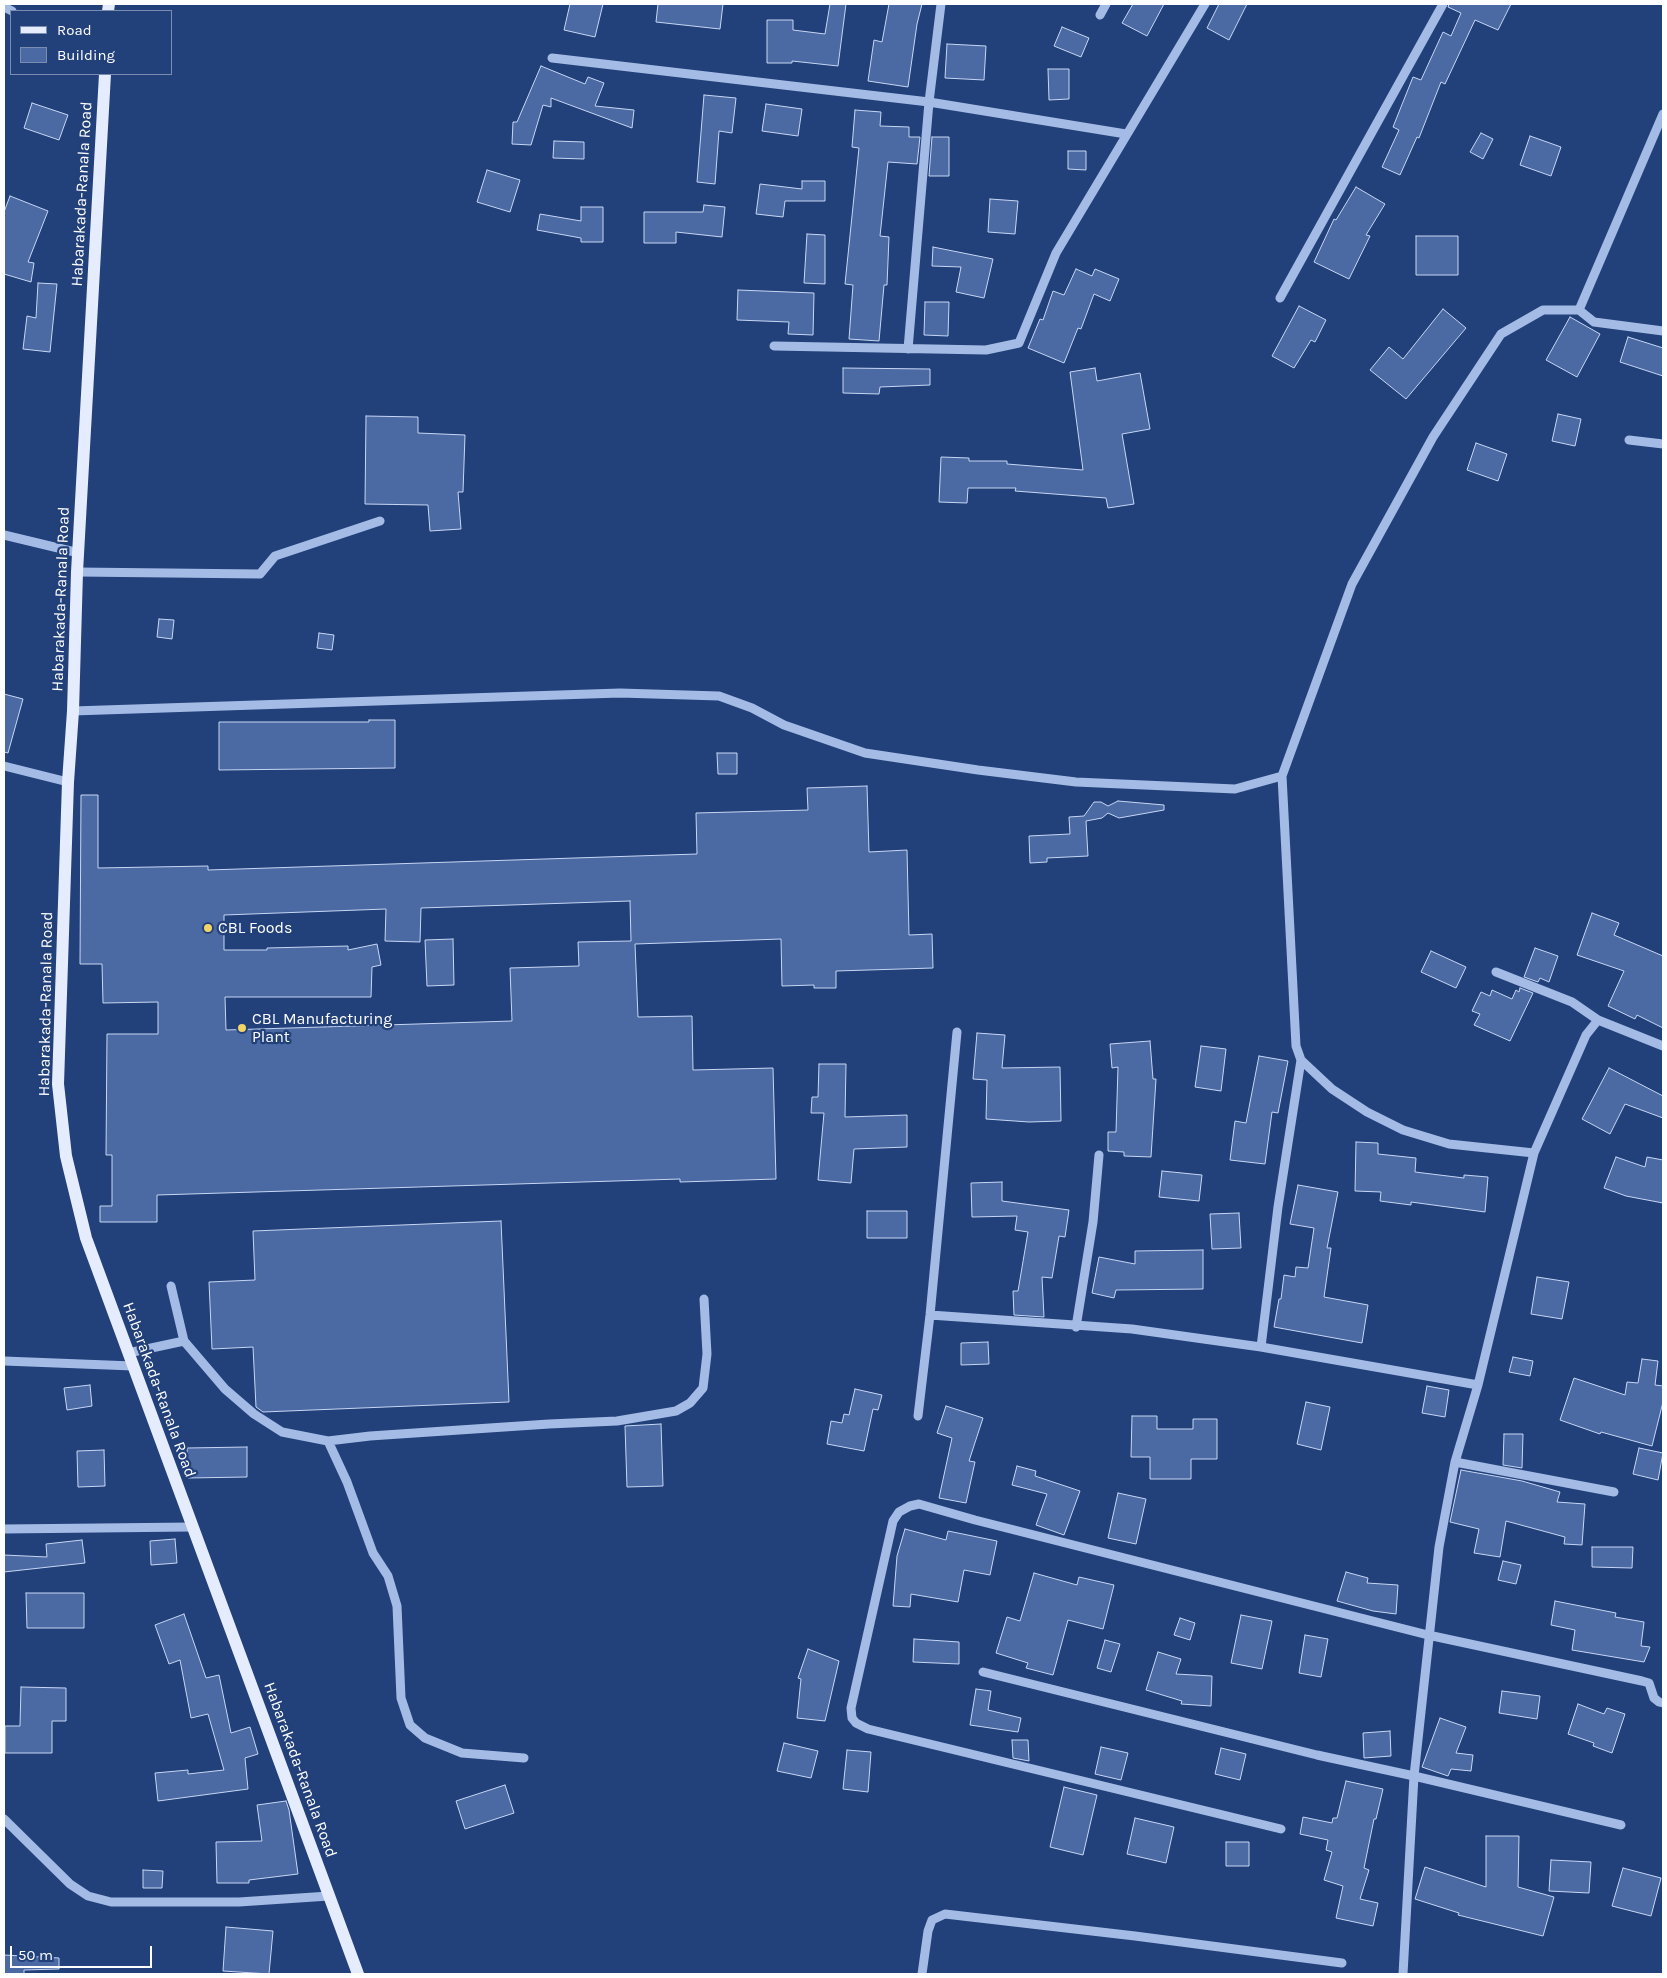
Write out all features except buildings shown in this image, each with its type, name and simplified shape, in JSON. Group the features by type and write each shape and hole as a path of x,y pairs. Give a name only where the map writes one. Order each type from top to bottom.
{"main road":[{"name":"Habarakada-Ranala Road","path":"104,75 77,572 73,711 68,782 58,1084 66,1156 86,1238 358,1974"}],"street":[{"path":"908,349 929,102 941,4"},
{"path":"1100,15 1106,4"},
{"path":"774,346 986,350 1019,343 1056,253 1205,4"},
{"path":"1280,298 1443,4"},
{"path":"552,58 929,102 1126,134"},
{"path":"1579,310 1663,114"},
{"path":"1534,1153 1449,1144 1403,1130 1367,1112 1332,1089 1302,1060 1296,1046 1282,776 1352,584 1432,436 1501,334 1543,310 1579,310 1594,322 1663,331"},
{"path":"1629,440 1663,444"},
{"path":"77,572 260,574 275,556 380,521"},
{"path":"4,535 79,553"},
{"path":"73,711 620,693 719,696 752,708 784,725 865,752 978,770 1076,782 1227,789 1235,789 1282,776"},
{"path":"4,766 68,782"},
{"path":"1496,972 1572,1002 1598,1020 1663,1046"},
{"path":"1403,1974 1414,1776 1428,1635 1439,1547 1455,1462 1478,1384 1534,1153 1586,1035 1598,1020"},
{"path":"918,1416 930,1314 957,1032"},
{"path":"1261,1347 1278,1207 1302,1060"},
{"path":"1076,1326 1093,1222 1099,1155"},
{"path":"171,1286 184,1341 225,1389 254,1414 282,1432 328,1441 370,1436 540,1424 617,1422 676,1411 690,1402 703,1388 707,1354 704,1299"},
{"path":"930,1314 1132,1329 1261,1347 1478,1384"},
{"path":"128,1353 184,1341"},
{"path":"4,1361 133,1366"},
{"path":"328,1441 348,1482 373,1553 388,1576 397,1606 401,1698 410,1726 425,1738 462,1753 524,1758"},
{"path":"1455,1462 1614,1492"},
{"path":"1281,1829 868,1729 856,1723 852,1718 851,1708 893,1521 899,1512 919,1504 985,1523 1428,1635 1642,1681 1649,1683 1654,1698 1663,1703"},
{"path":"4,1529 192,1527"},
{"path":"984,1672 1317,1755 1621,1825"},
{"path":"4,1819 70,1884 88,1896 111,1902 239,1902 330,1896"},
{"path":"922,1974 930,1925 932,1920 945,1914 1342,1963"}],"place":[{"name":"CBL Foods","path":"208,928"},
{"name":"CBL Manufacturing Plant","path":"242,1028"}]}
